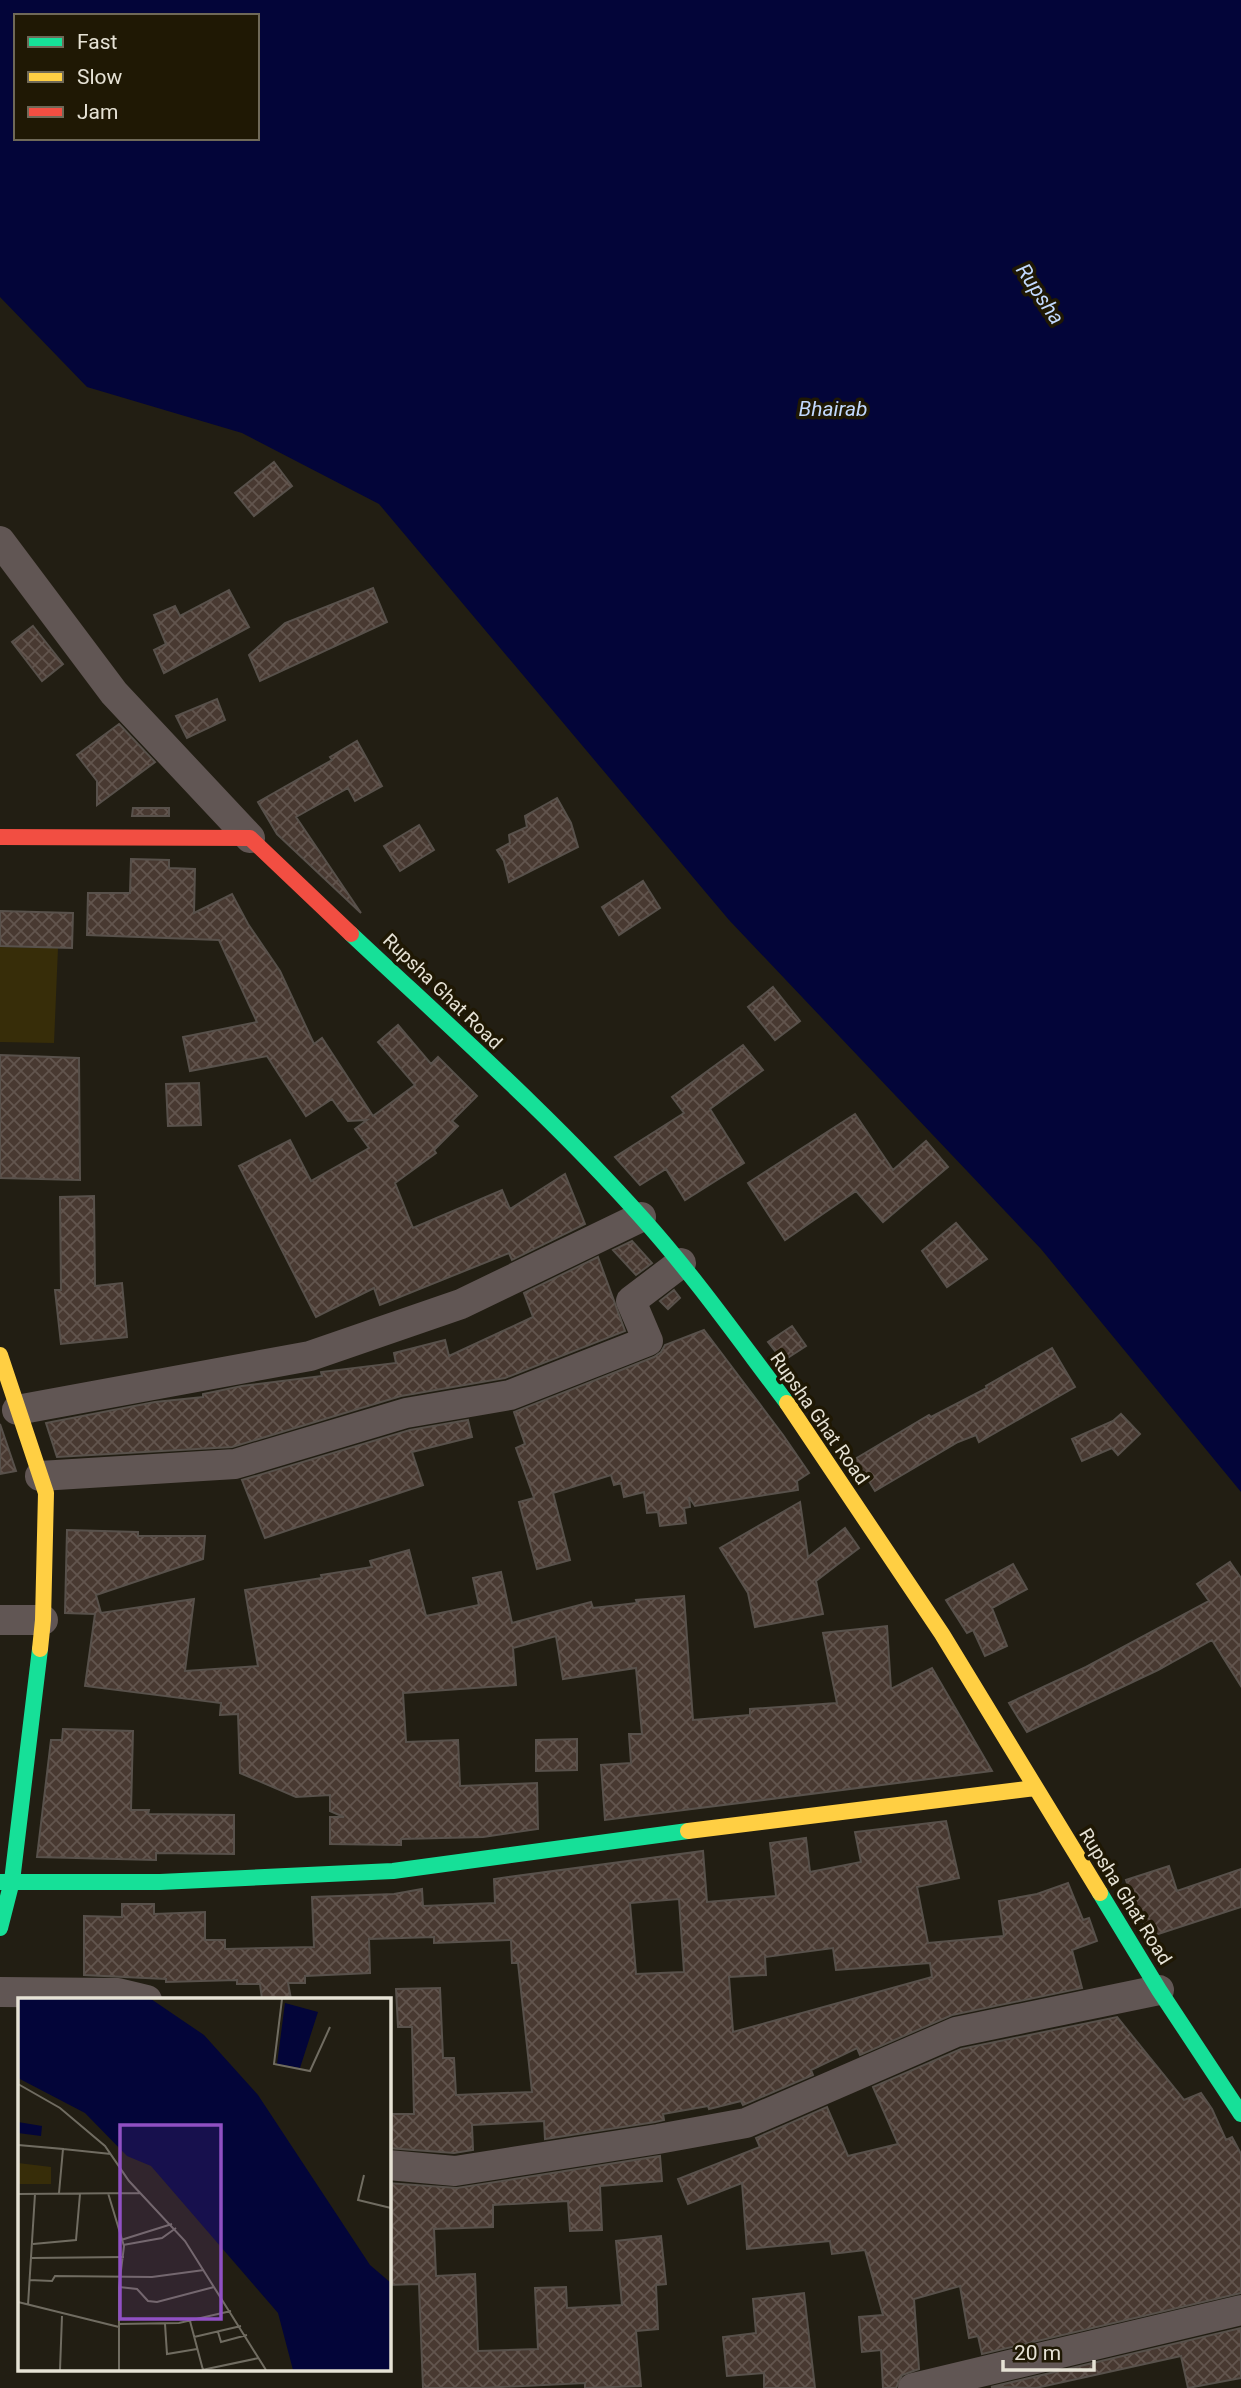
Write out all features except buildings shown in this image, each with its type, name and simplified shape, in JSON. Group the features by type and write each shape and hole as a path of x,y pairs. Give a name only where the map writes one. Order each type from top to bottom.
{"street":[{"path":"0,541 114,693 250,838"},
{"path":"0,836 250,838"},
{"name":"Rupsha Ghat Road","path":"250,838 536,1108 681,1262 801,1422 942,1634 1159,1990 1241,2114"},
{"path":"17,1409 310,1356 461,1304 640,1217"},
{"path":"40,1476 234,1464 406,1413 510,1395 648,1340 631,1301 681,1262"},
{"path":"0,1355 46,1493 43,1620 0,1928"},
{"path":"0,1620 43,1620"},
{"path":"6,1882 160,1882 393,1871 660,1834 1035,1788"},
{"path":"390,2165 455,2171 746,2123 956,2032 1159,1990"},
{"path":"0,1992 118,1993 139,1998"},
{"path":"913,2388 1241,2310"}],"shaded area":[{"path":"0,947 58,948 54,1043 0,1042"}],"water":[{"name":"Bhairab","path":"0,0 1241,0 1241,1492 1041,1249 729,920 379,504 242,433 87,387 0,297"}],"traffic: fast":[{"path":"351,934 500,1074 609,1182 681,1264 787,1403"},
{"path":"0,1928 12,1881 40,1649"},
{"path":"0,1882 160,1882 393,1871 688,1831"},
{"path":"1100,1893 1159,1990 1241,2114"}],"traffic: slow":[{"path":"0,1355 46,1493 40,1649"},
{"path":"787,1403 942,1634 1100,1893"},
{"path":"688,1831 1035,1788"}],"traffic: jam":[{"path":"0,837 250,838 351,934"}],"water label":[{"name":"Rupsha","path":"1040,294"}]}
